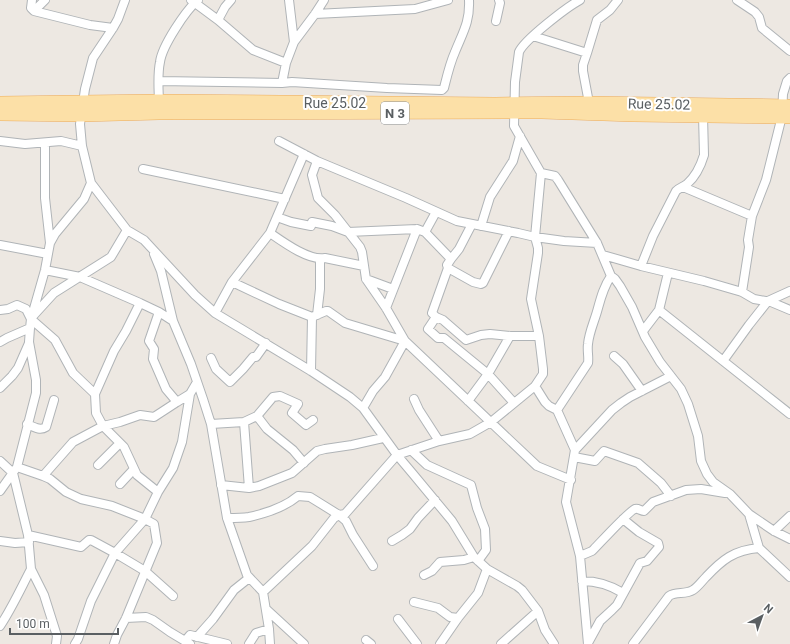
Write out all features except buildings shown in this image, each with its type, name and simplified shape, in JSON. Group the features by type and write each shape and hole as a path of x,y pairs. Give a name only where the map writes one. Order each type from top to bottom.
{"main road":[{"name":"Rue 25.02","path":"514,108 588,103 786,111"},
{"name":"N 3","path":"0,104 82,108"},
{"name":"N 3","path":"0,114 82,108 159,107 514,108 542,112 634,115 703,115 786,111"}],"street":[{"path":"32,0 31,8 34,11 90,25 113,28"},
{"path":"34,11 45,0"},
{"path":"125,0 118,19 93,58 85,90 80,124 82,146 91,183 127,230 144,240 195,295 215,312 311,371 350,397 363,408 397,455 452,521 476,559 487,569 522,590 538,611 545,630 554,644"},
{"path":"218,20 225,7 231,0"},
{"path":"289,0 294,42"},
{"path":"282,83 286,63 294,42 324,0"},
{"path":"315,14 415,9 432,2 448,0"},
{"path":"159,81 292,82 387,88 443,89 451,62 466,25 469,0"},
{"path":"496,21 500,3 499,0"},
{"path":"263,592 312,546 335,517 345,514 397,455 439,440 470,434 491,422 535,386 543,374 539,336 531,299 538,253 535,237 541,173 514,126 515,82 519,52 523,45 571,5 580,0"},
{"path":"737,0 755,12 759,17 762,28 790,51"},
{"path":"159,107 160,62 164,50 179,23 194,1 253,50 286,63"},
{"path":"588,103 583,66 597,20 610,10 616,1"},
{"path":"534,36 587,53"},
{"path":"742,292 749,248 748,240 752,216 766,180 786,111 783,94 787,81 790,78"},
{"path":"641,266 653,236 676,192 678,189 683,188 691,180 702,161 704,155 703,115"},
{"path":"481,226 490,197 514,161 520,136"},
{"path":"0,141 25,144 61,141 82,146"},
{"path":"279,141 317,161 456,221 535,237 597,243"},
{"path":"0,491 15,470 36,393 36,380 29,342 31,318 45,270 50,243 44,198 45,143"},
{"path":"215,312 232,282 270,233 304,154"},
{"path":"317,161 312,175 318,198 336,215 360,247 366,279 386,308 405,341 536,466 571,480"},
{"path":"143,169 285,199"},
{"path":"541,173 555,176 558,180 597,243 611,276 620,286 632,307 660,362 679,386 688,404 698,436 701,461 707,474 713,482 730,494 749,514 774,531 790,539"},
{"path":"50,243 55,234 84,199 91,183"},
{"path":"683,188 752,216"},
{"path":"426,232 436,212"},
{"path":"277,217 291,222 311,226 312,222 332,226 348,232 417,229 426,232 451,259"},
{"path":"472,224 459,249 447,265 448,268 432,313 436,317 443,320 466,340 481,335 490,334 539,336"},
{"path":"386,308 417,229"},
{"path":"31,318 54,293 111,257 127,230"},
{"path":"448,268 474,282 481,284 483,283 509,231"},
{"path":"270,233 296,251 320,259 324,258 364,266"},
{"path":"0,245 48,254"},
{"path":"151,248 161,271 173,321 191,364 211,424 227,518 247,575 263,592 270,644"},
{"path":"603,255 742,292 754,299 768,301 790,310"},
{"path":"311,371 315,316 320,289 320,259"},
{"path":"45,270 80,277 140,303 173,321"},
{"path":"643,331 659,310 668,273"},
{"path":"557,410 588,363 587,349 592,324 601,295 611,276"},
{"path":"366,279 393,289"},
{"path":"232,282 279,304 315,316 326,310 344,323 405,341"},
{"path":"723,361 768,301 790,291"},
{"path":"140,303 114,351 96,394 96,413 103,426 124,448 137,475 158,492"},
{"path":"0,310 8,309 17,305 26,309 31,318 55,340 73,373 96,394"},
{"path":"659,310 790,414"},
{"path":"159,312 149,341 154,350 154,359 166,389 177,402"},
{"path":"436,317 428,329 438,338 444,338 488,374 514,403"},
{"path":"0,342 30,328"},
{"path":"468,401 488,374 510,336"},
{"path":"363,408 373,390 385,377 405,341"},
{"path":"0,388 18,368 29,342"},
{"path":"211,358 216,369 230,382 253,357 256,357 266,343"},
{"path":"614,356 621,362 642,391"},
{"path":"574,454 612,410 621,403 671,376"},
{"path":"75,644 78,640 91,601 115,553 144,519 173,468 181,448 190,394 197,382"},
{"path":"535,386 545,402 557,410 574,454 571,480 566,502 580,556 588,644"},
{"path":"43,476 73,442 103,426 140,415 154,417 190,394"},
{"path":"211,424 244,422 257,416 273,397 277,396 298,404 292,413 306,426 313,420"},
{"path":"414,399 419,410 439,440"},
{"path":"28,424 38,429 46,427 54,400"},
{"path":"257,416 267,429 293,450 304,463"},
{"path":"244,422 249,488"},
{"path":"221,485 249,488 259,486 292,473 317,452 384,438"},
{"path":"98,465 120,443"},
{"path":"411,450 427,465 471,485 485,529 486,550 476,559 440,562 432,571 424,575"},
{"path":"574,454 594,462 604,451 638,463 661,483 671,496"},
{"path":"0,461 15,470 43,476 66,492 81,498 112,506 154,524 157,543 114,644"},
{"path":"120,484 134,469"},
{"path":"15,470 28,538 31,569 44,595 57,636 56,644"},
{"path":"580,556 592,551 634,509 642,512 652,503 686,490 701,489 730,494"},
{"path":"227,518 248,517 263,513 290,502 298,496 310,497 339,515 346,522 373,566"},
{"path":"392,541 410,529 435,500"},
{"path":"749,514 759,548 790,577"},
{"path":"774,531 790,516"},
{"path":"588,644 600,621 617,605 641,562 647,561 659,546 658,543 623,519"},
{"path":"0,541 16,543 28,538 81,547 91,540 146,571 173,596"},
{"path":"633,644 669,596 672,594 688,593 694,590 715,568 730,556 759,548"},
{"path":"0,626 13,605 31,569"},
{"path":"440,644 458,618 478,594 487,569"},
{"path":"198,637 234,590 249,578"},
{"path":"582,581 605,584 623,593"},
{"path":"414,602 438,608 450,617 458,618"},
{"path":"266,608 304,644"},
{"path":"501,644 538,611"},
{"path":"126,618 146,617 187,642 190,635 227,644"},
{"path":"398,619 418,644"},
{"path":"249,644 256,633 269,629"}]}
